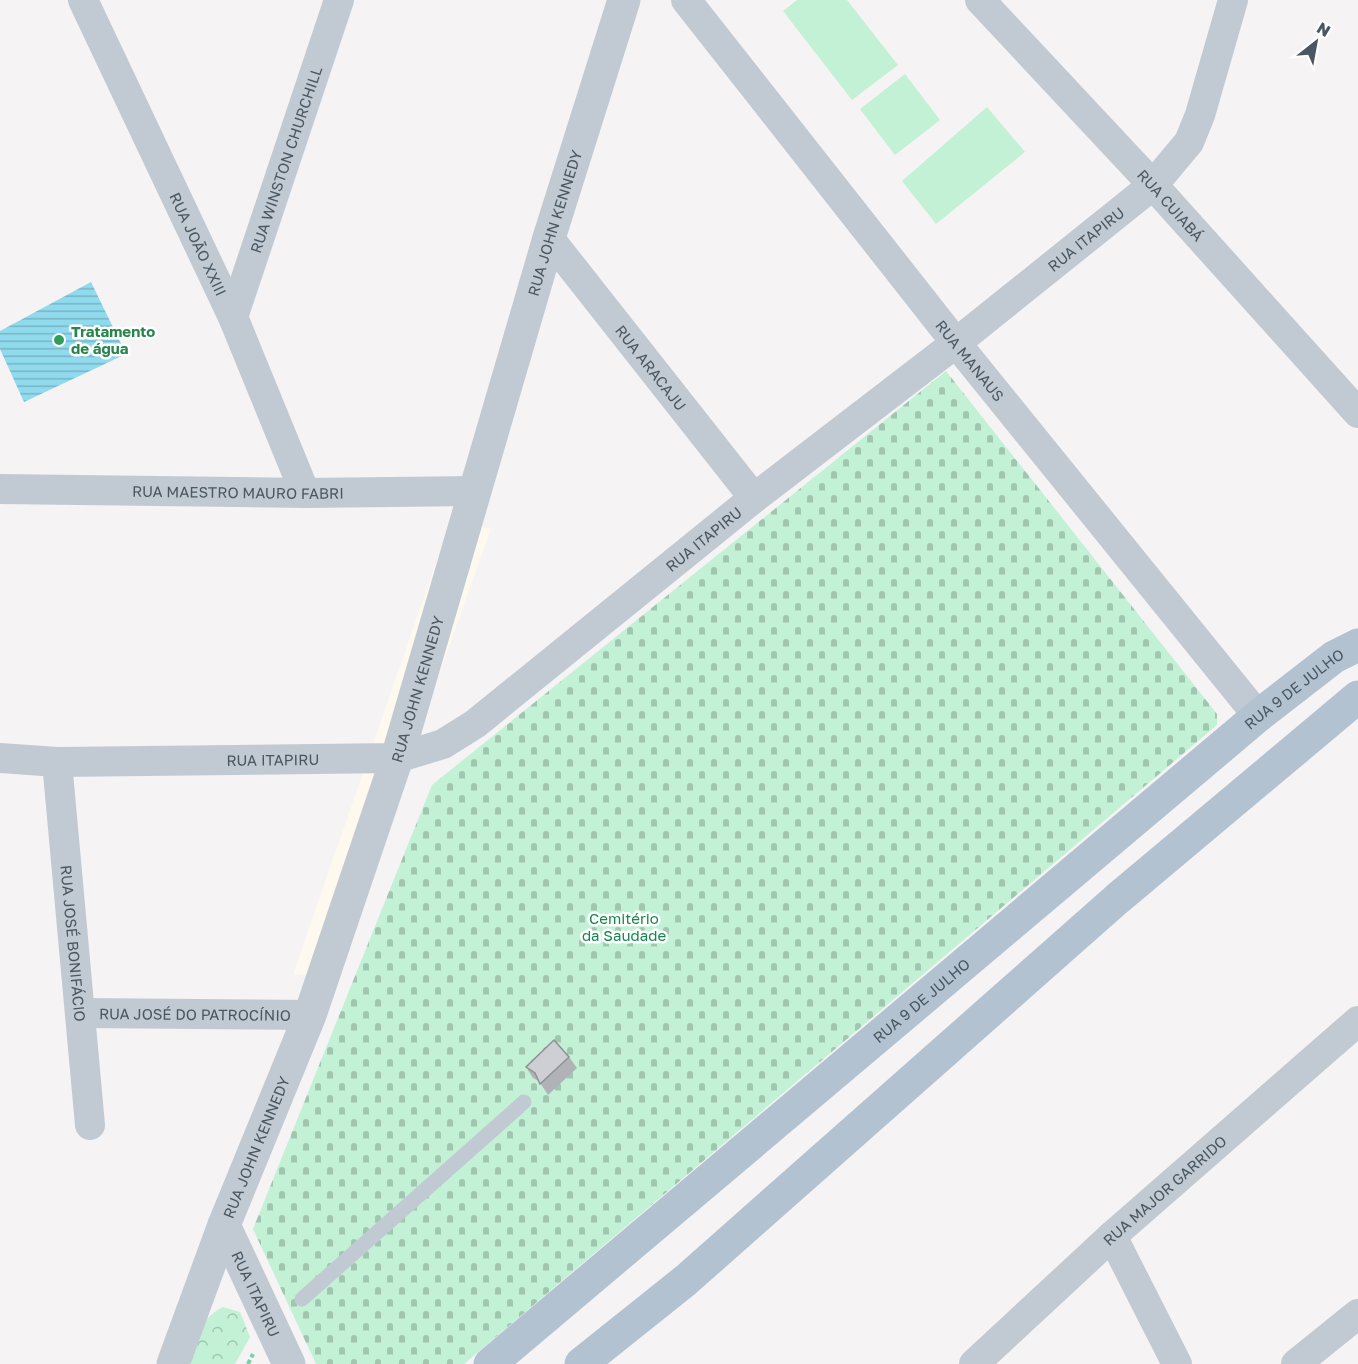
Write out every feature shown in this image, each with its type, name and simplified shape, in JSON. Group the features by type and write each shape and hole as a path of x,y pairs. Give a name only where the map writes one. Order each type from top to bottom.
{"main road":[{"name":"RUA 9 DE JULHO","path":"489,1364 1258,716 1334,657 1358,645"},
{"path":"581,1364 687,1280 1117,899 1358,697"}],"street":[{"name":"RUA JOÃO XXIII","path":"83,0 233,317 305,493"},
{"name":"RUA WINSTON CHURCHILL","path":"233,317 339,0"},
{"name":"RUA JOHN KENNEDY","path":"173,1364 224,1226 310,1015 397,758 549,238 624,0"},
{"name":"RUA MANAUS","path":"686,0 956,343 1258,716"},
{"name":"RUA CUIABÁ","path":"980,0 1153,184 1358,413"},
{"name":"RUA ITAPIRU","path":"0,758 57,762 397,758 443,744 475,724 754,498 956,343 1153,184 1188,142 1196,124 1233,0"},
{"name":"RUA ARACAJU","path":"549,238 754,498"},
{"name":"RUA MAESTRO MAURO FABRI","path":"0,489 305,493 476,491"},
{"name":"RUA JOSÉ BONIFÁCIO","path":"57,762 90,1125"},
{"name":"RUA JOSÉ DO PATROCÍNIO","path":"81,1013 310,1015"},
{"name":"RUA MAJOR GARRIDO","path":"974,1364 1112,1236 1358,1021"},
{"name":"RUA ITAPIRU","path":"224,1226 289,1364"},
{"path":"1112,1236 1177,1364"},
{"path":"195,1305 217,1293 235,1292 249,1296 262,1307"},
{"path":"1296,1364 1358,1314"}],"lane":[{"path":"302,1299 524,1102"}],"shaded area":[{"path":"451,519 491,529 331,978 293,974"}],"green space":[{"path":"797,0 847,0 898,65 852,100 783,11"},
{"path":"905,74 940,120 895,155 860,109"},
{"path":"987,107 1025,152 936,224 902,181"},
{"name":"Cemitério da Saudade","path":"946,371 1217,714 1217,725 464,1364 316,1364 253,1229 432,785"},
{"path":"223,1307 240,1312 250,1337 235,1364 187,1364 203,1324"}],"water":[{"name":"Tratamento de água","path":"91,282 126,354 24,402 0,349 0,331"}],"building":[{"path":"554,1040 569,1057 540,1084 535,1073 526,1067"}],"place":[{"name":"Tratamento de água","path":"59,340"}]}
